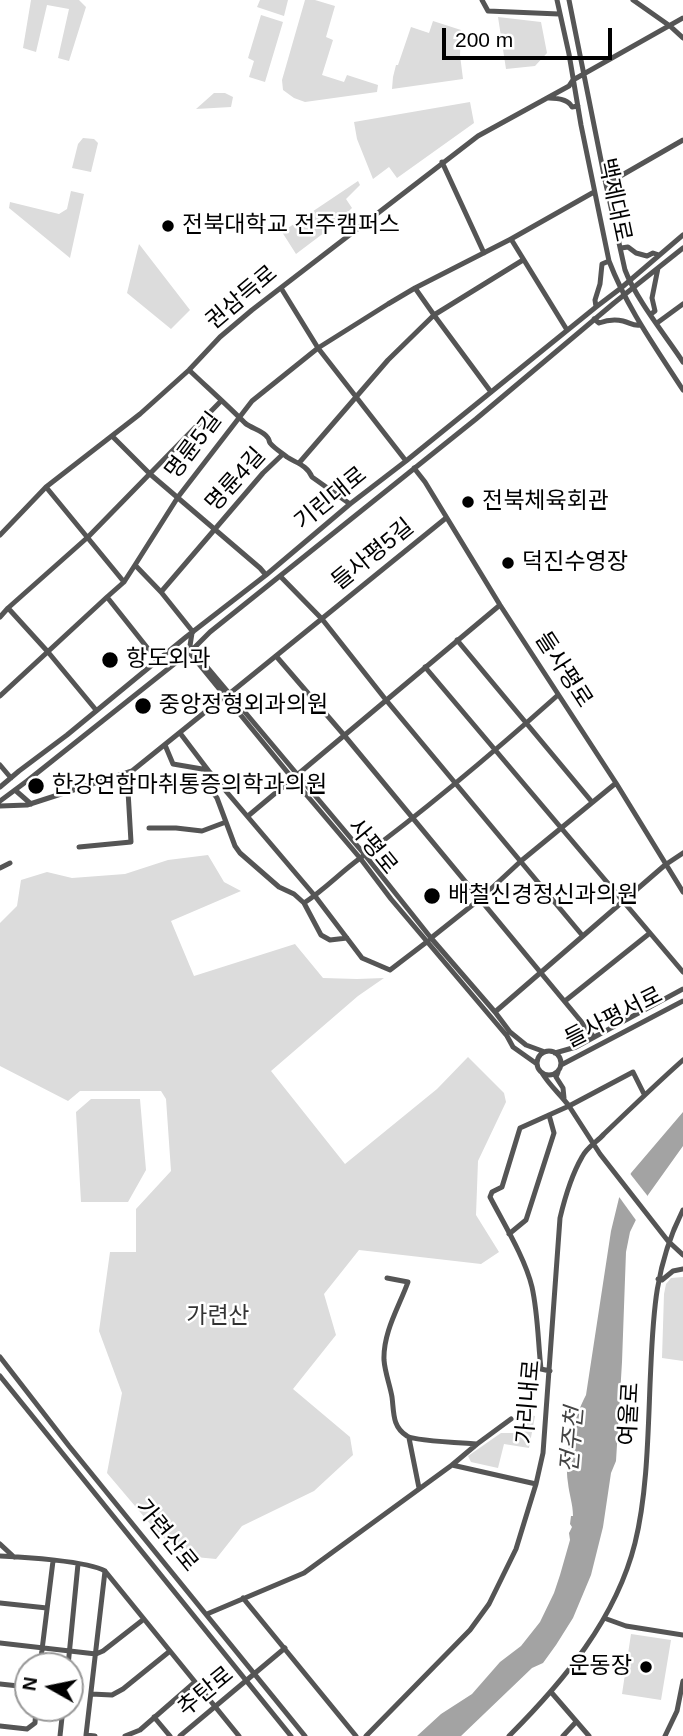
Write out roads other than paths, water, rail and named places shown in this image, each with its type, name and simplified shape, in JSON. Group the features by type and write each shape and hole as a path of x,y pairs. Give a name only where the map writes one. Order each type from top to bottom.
{"street":[{"path":"482,0 488,11 559,14"},
{"name":"백제대로","path":"557,0 609,261 640,325 683,390"},
{"name":"백제대로","path":"569,0 605,180 629,280 683,362"},
{"path":"636,2 683,38"},
{"name":"권삼득로","path":"0,535 46,486 113,437 189,370 220,337 442,162 478,136 683,18"},
{"path":"546,99 562,99 572,107 578,106"},
{"name":"백제대로","path":"605,180 617,178 683,140"},
{"path":"442,162 484,253"},
{"name":"명륜4길","path":"239,416 252,401 318,348 415,288 594,192"},
{"name":"기린대로","path":"0,787 266,575 683,235"},
{"path":"510,239 568,330"},
{"path":"621,248 628,247 647,256 653,253 659,255"},
{"name":"기린대로","path":"0,803 476,419 683,248"},
{"path":"299,463 388,360 434,315 523,260"},
{"path":"596,307 594,300 600,284 602,264 609,261"},
{"path":"652,314 655,311 652,298 658,268"},
{"path":"281,288 318,348 406,461"},
{"path":"415,288 491,392"},
{"path":"657,323 683,304"},
{"path":"594,319 599,323 614,319 640,325"},
{"name":"명륜4길","path":"189,370 245,424 268,438 283,454 310,471 312,477 350,504"},
{"path":"150,474 221,401"},
{"name":"명륜5길","path":"0,696 124,582 178,497 239,416"},
{"name":"명륜5길","path":"113,437 150,474 266,575"},
{"name":"명륜4길","path":"215,530 263,472 283,454"},
{"name":"들사평로","path":"414,468 683,892"},
{"name":"명륜5길","path":"0,617 88,537 150,474"},
{"path":"46,486 124,582"},
{"name":"들사평5길","path":"0,803 31,804 132,771 446,517"},
{"path":"160,592 215,530"},
{"path":"135,565 192,632 191,649"},
{"path":"280,576 322,619"},
{"path":"107,597 158,660"},
{"path":"248,816 500,605"},
{"path":"8,608 96,710"},
{"name":"들사평5길","path":"322,619 582,935"},
{"name":"사평로","path":"186,637 191,649 227,695 430,940 513,1047 537,1064 554,1090 569,1105 600,1154 668,1241 683,1255"},
{"path":"457,640 592,802"},
{"path":"276,656 594,1037"},
{"path":"425,667 683,972"},
{"path":"304,903 455,783 558,695"},
{"path":"180,733 315,896 362,958 390,970 480,900 521,861 616,783"},
{"path":"165,745 173,764 208,770"},
{"path":"0,765 11,778"},
{"path":"208,770 204,780 217,798 240,853 279,887 294,894 304,903 321,935 330,940 347,938"},
{"path":"79,847 131,842 128,791 122,775"},
{"path":"15,790 31,804"},
{"path":"149,828 202,831 226,822"},
{"path":"495,1012 582,935 683,853"},
{"path":"0,868 10,863"},
{"path":"565,1001 650,933"},
{"name":"사평로","path":"430,940 510,1032 526,1045 555,1053 584,1043"},
{"name":"들사평서로","path":"584,1043 683,989"},
{"name":"들사평서로","path":"564,1098 563,1088 556,1077 560,1068 683,1001"},
{"path":"537,1064 539,1057 545,1052"},
{"path":"542,1073 552,1075 560,1068 560,1058 555,1053"},
{"name":"가리내로","path":"366,1736 470,1630 489,1604 516,1549 543,1453 561,1218 573,1174 583,1154 683,1060"},
{"path":"550,1371 541,1369 537,1322 526,1270 490,1197 492,1192 502,1187 520,1128 633,1072 644,1094"},
{"path":"509,1234 526,1220 554,1133 549,1115"},
{"name":"여울로","path":"509,1736 575,1662 604,1618 624,1576 638,1529 643,1493 653,1318 658,1279 668,1241 683,1210"},
{"path":"658,1279 662,1280 673,1271 683,1269"},
{"path":"387,1278 408,1282 384,1346 384,1362 397,1428 409,1438 477,1444"},
{"name":"가련산로","path":"0,1357 305,1736"},
{"name":"가련산로","path":"0,1376 290,1736"},
{"path":"207,1614 304,1573 511,1419"},
{"path":"409,1438 419,1488"},
{"path":"452,1465 536,1484"},
{"path":"0,1544 14,1557"},
{"path":"0,1556 78,1564 105,1571 239,1736"},
{"path":"42,1652 53,1561"},
{"path":"69,1651 78,1564"},
{"path":"95,1736 86,1735 105,1571"},
{"path":"243,1598 356,1736"},
{"path":"0,1603 47,1608"},
{"path":"604,1618 626,1626 683,1634"},
{"path":"0,1643 96,1654 144,1619"},
{"name":"추탄로","path":"180,1736 285,1648"},
{"path":"91,1694 112,1695 170,1651"},
{"path":"666,1736 680,1712 683,1681"},
{"path":"125,1736 140,1730 195,1682"},
{"path":"551,1692 589,1736"},
{"path":"154,1717 170,1736"},
{"path":"0,1726 27,1728 35,1722"},
{"path":"562,1736 576,1722"}],"water":[{"name":"전주천","path":"683,1112 683,1146 648,1195 630,1232 626,1252 616,1461 611,1473 603,1527 591,1575 573,1618 543,1663 532,1668 461,1736 417,1736 441,1714 472,1694 500,1662 521,1646 540,1622 554,1593 572,1527 570,1524 573,1512 567,1472 569,1449 577,1415 586,1395 611,1231 619,1198 631,1173"}],"place":[{"name":"전북대학교 전주캠퍼스","path":"168,226"},
{"name":"전북체육회관","path":"468,502"},
{"name":"덕진수영장","path":"508,563"},
{"name":"항도외과","path":"110,660"},
{"name":"중앙정형외과의원","path":"143,706"},
{"name":"한강연합마취통증의학과의원","path":"36,786"},
{"name":"배철신경정신과의원","path":"432,896"},
{"name":"운동장","path":"646,1667"}],"park label":[{"name":"가련산","path":"218,1317"}]}
